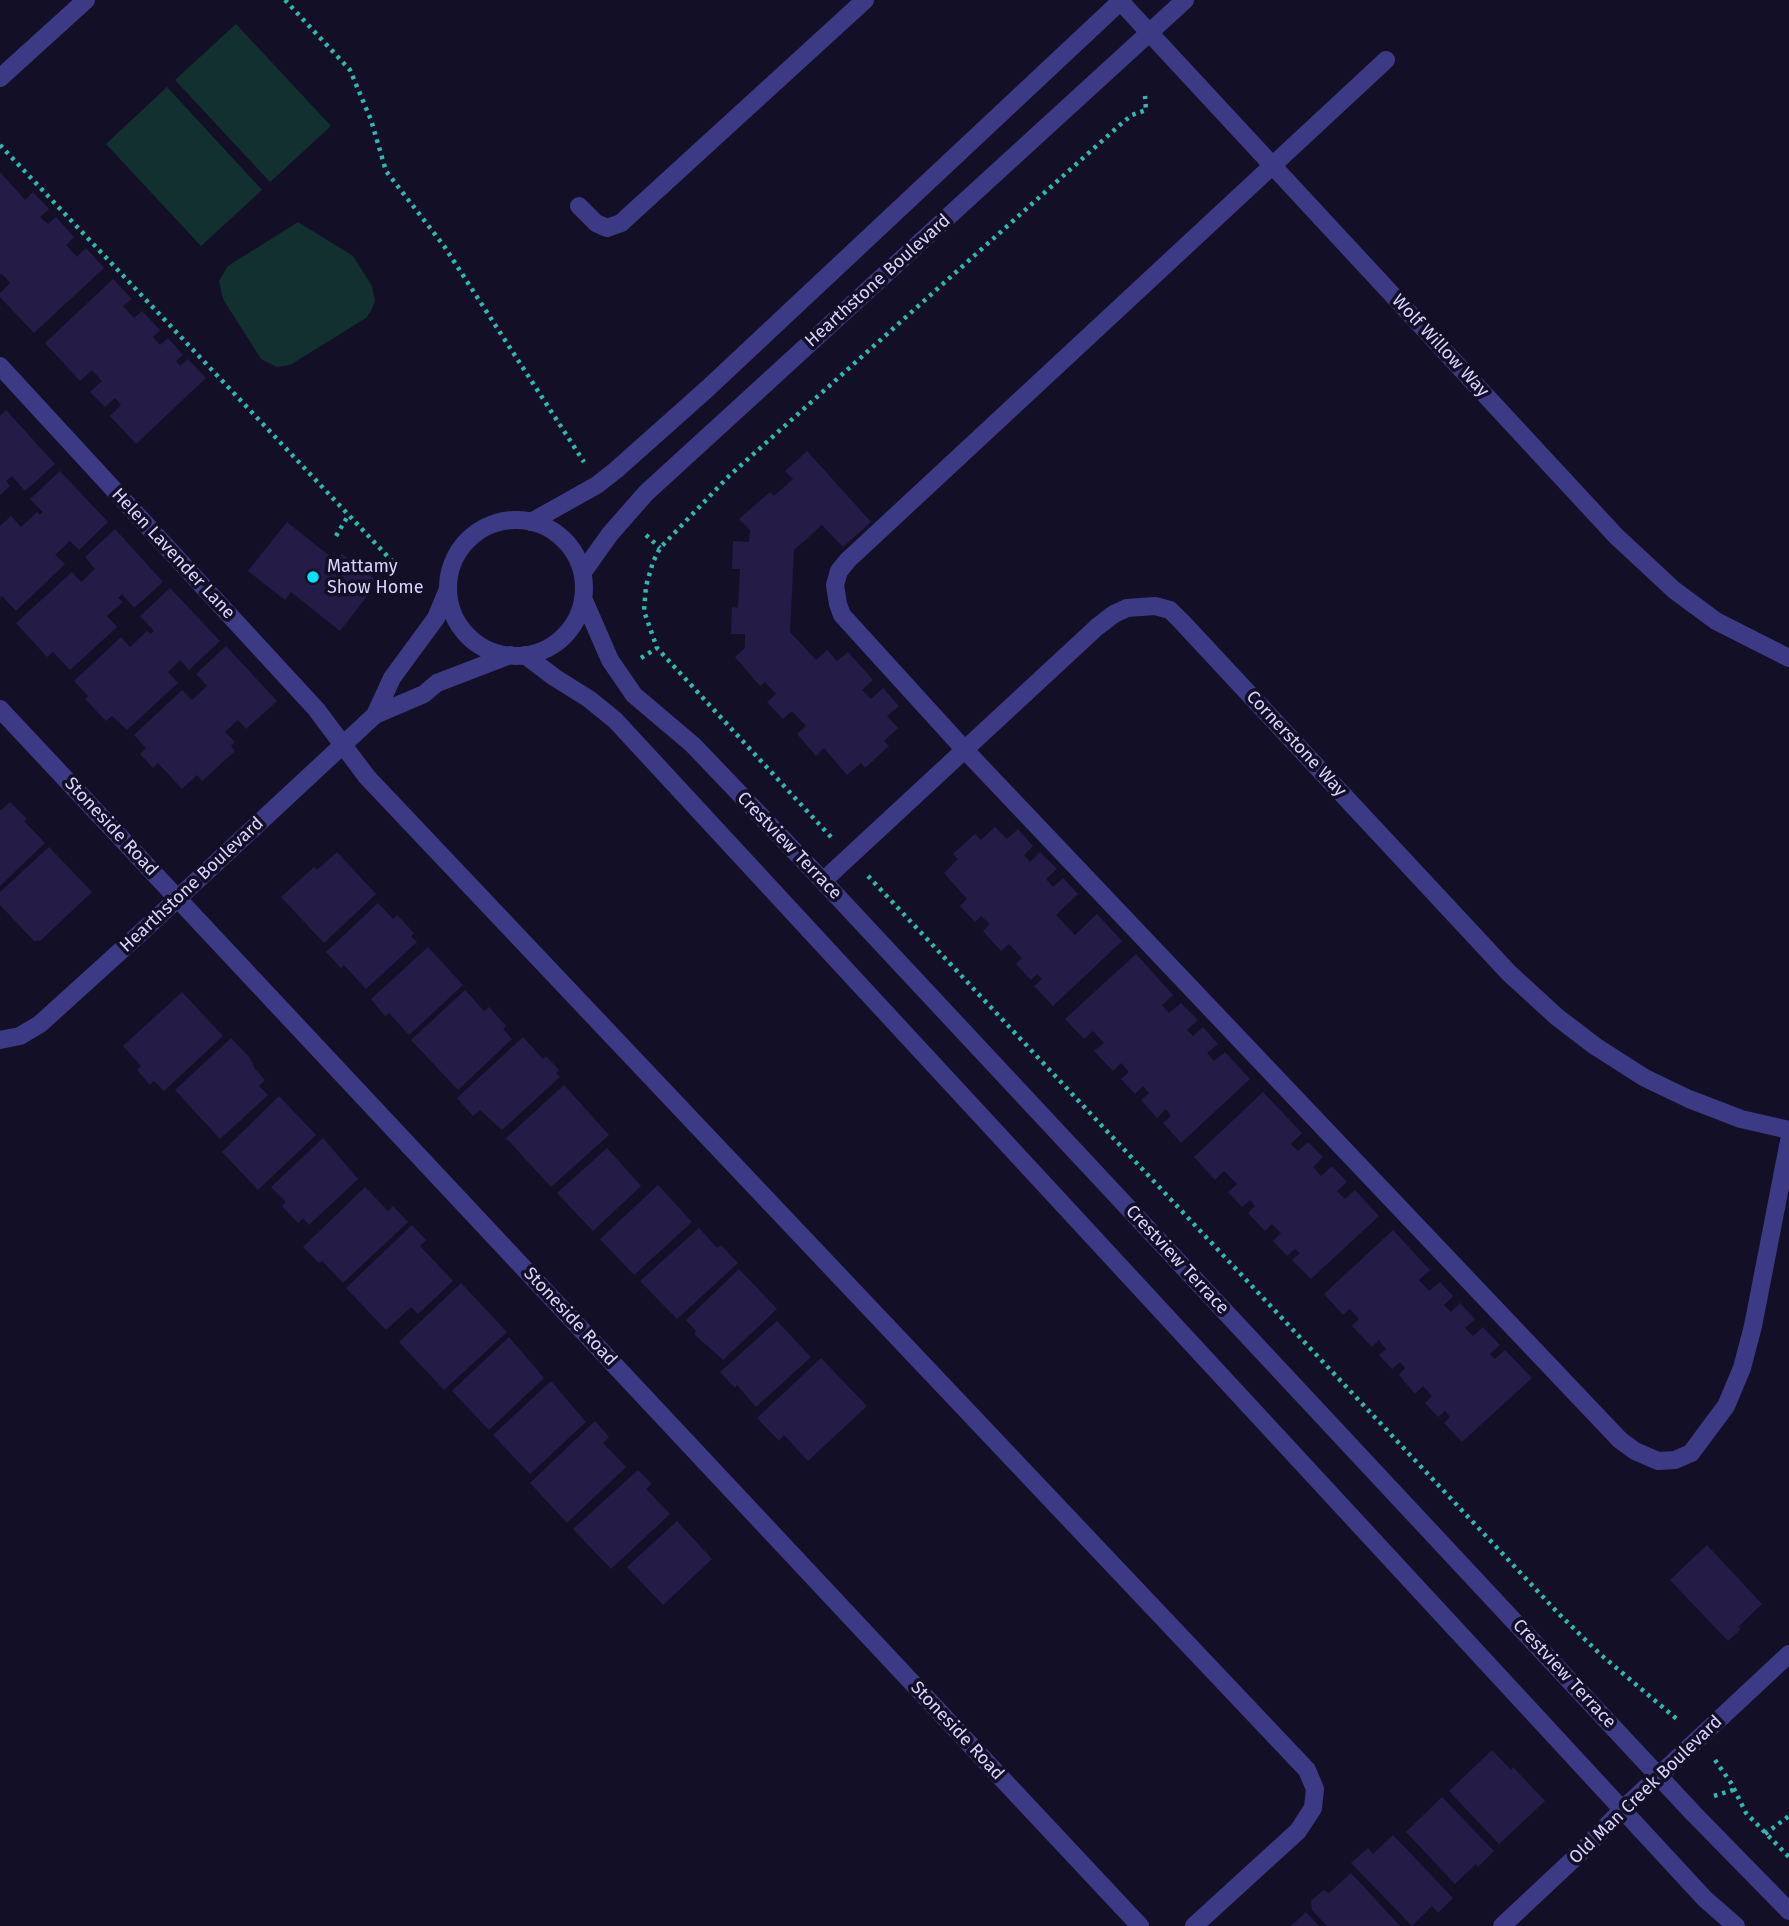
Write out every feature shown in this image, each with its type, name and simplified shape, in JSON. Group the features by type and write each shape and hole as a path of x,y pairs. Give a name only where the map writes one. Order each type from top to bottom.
{"street":[{"path":"0,78 86,0"},
{"path":"579,206 596,223 607,228 621,223 865,0"},
{"name":"Hearthstone Boulevard","path":"583,572 610,534 646,493 1185,0"},
{"name":"Hearthstone Boulevard","path":"531,522 597,485 626,461 717,380 1120,1"},
{"name":"Wolf Willow Way","path":"1120,1 1644,563 1674,590 1716,621 1789,658"},
{"path":"1386,60 839,570 835,585 842,615 964,749 1601,1420 1635,1451 1658,1461 1675,1460 1691,1453 1726,1406 1742,1368 1753,1326 1789,1141"},
{"name":"Helen Lavender Lane","path":"0,366 316,709 367,777 1307,1770 1315,1789 1313,1808 1298,1830 1194,1926"},
{"path":"519,520 540,524 559,535 574,551 583,572 583,598 579,616 566,635 547,649 517,655 502,654 480,645 463,631 452,611 448,589 451,567 461,548 476,532 496,522 519,520"},
{"name":"Hearthstone Boulevard","path":"375,715 392,678 436,618 448,589"},
{"name":"Crestview Terrace","path":"583,598 610,660 634,695 693,746 822,881 1658,1776 1789,1911"},
{"name":"Cornerstone Way","path":"822,881 1087,636 1114,614 1139,605 1155,606 1170,610 1509,973 1557,1017 1595,1046 1645,1078 1741,1119 1789,1130"},
{"path":"517,655 589,699 615,720 1705,1899 1736,1926"},
{"name":"Hearthstone Boulevard","path":"0,1040 20,1036 40,1024 375,715 424,694 438,683 517,655"},
{"name":"Stoneside Road","path":"0,709 1140,1926"},
{"name":"Old Man Creek Boulevard","path":"1502,1926 1789,1654"}],"path":[{"path":"285,0 350,70 371,120 386,171 444,246 589,471"},
{"path":"821,826 657,648 644,611 646,586 660,548 729,476 812,401 1122,123 1132,115 1146,110 1145,96"},
{"path":"0,145 392,561"},
{"path":"336,536 348,516"},
{"path":"645,533 660,548"},
{"path":"631,664 657,648"},
{"path":"876,885 1559,1614 1601,1655 1673,1715"},
{"path":"1718,1763 1746,1813 1789,1857"},
{"path":"1714,1796 1733,1790"},
{"path":"1765,1834 1789,1816"}],"green space":[{"path":"236,24 331,126 270,182 175,80"},
{"path":"167,87 262,190 201,246 106,144"},
{"path":"298,222 353,256 372,286 375,301 366,318 290,365 277,367 261,359 223,299 219,281 228,266"}],"building":[{"path":"0,172 25,200 33,192 49,209 40,217 48,224 56,217 74,237 66,245 77,257 86,248 104,268 34,333 0,297 0,293 10,283 0,275"},
{"path":"113,279 132,299 123,306 134,318 142,311 160,330 153,337 160,345 168,338 183,355 176,361 180,366 188,359 206,378 136,444 110,416 121,405 115,398 105,407 90,392 102,381 92,370 80,381 45,343"},
{"path":"6,410 55,464 25,491 12,476 6,481 10,486 0,495 0,416"},
{"path":"807,451 871,522 843,547 822,525 794,550 790,632 816,660 827,650 837,661 848,652 873,680 862,690 871,699 883,688 899,706 887,716 898,728 884,741 889,746 865,768 861,763 847,775 824,748 816,756 797,734 806,726 792,711 783,719 767,702 776,694 765,682 760,686 735,657 745,648 745,634 731,634 732,607 738,608 740,569 732,569 733,541 749,542 750,530 739,519 770,492 774,496 793,479 785,471"},
{"path":"60,471 108,522 79,550 70,541 55,555 65,564 16,611 2,596 0,598 0,526 11,516 21,527 37,512 40,515 43,512 30,499"},
{"name":"Mattamy Show Home","path":"287,522 336,561 342,554 378,582 340,631 291,592 285,600 248,571"},
{"path":"115,529 163,582 134,608 122,594 118,598 123,602 107,616 117,627 70,670 53,652 47,657 16,623 72,572 81,582 95,569 85,557"},
{"path":"170,588 220,641 189,670 180,660 168,672 178,683 127,730 112,716 106,721 85,699 88,696 74,681 121,637 130,647 147,631 151,634 154,631 140,616"},
{"path":"226,646 277,701 246,729 238,720 225,732 235,742 231,746 235,751 202,781 197,775 182,789 158,763 153,768 140,754 146,748 134,735 182,690 192,700 207,686 196,674"},
{"path":"10,802 45,843 0,886 0,811"},
{"path":"995,827 1007,839 1018,829 1033,846 1024,855 1030,862 1040,852 1057,869 1046,879 1053,887 1063,878 1078,894 1056,915 1075,935 1097,914 1122,941 1053,1006 1034,986 1042,979 1037,974 1031,980 1016,964 1022,958 1009,944 1001,951 983,931 990,924 981,916 975,922 960,906 967,899 944,873 958,859 953,854 975,834 981,840"},
{"path":"49,847 92,892 40,941 35,942 0,905 0,892"},
{"path":"337,852 376,894 324,943 281,897 314,867 317,870"},
{"path":"378,903 393,919 397,915 414,933 411,936 417,942 366,989 344,965 341,968 326,952"},
{"path":"428,947 463,985 409,1035 389,1013 385,1016 371,999"},
{"path":"1136,954 1173,995 1162,1005 1169,1013 1181,1003 1198,1020 1187,1030 1193,1036 1203,1027 1218,1044 1207,1053 1214,1061 1225,1052 1250,1079 1181,1143 1163,1123 1171,1116 1166,1109 1157,1118 1141,1100 1149,1093 1143,1086 1135,1094 1121,1079 1129,1072 1121,1063 1113,1071 1094,1051 1104,1043 1093,1031 1084,1039 1065,1019"},
{"path":"465,990 484,1011 489,1007 506,1026 503,1029 512,1039 458,1090 411,1040"},
{"path":"182,992 223,1036 164,1091 154,1081 150,1085 137,1070 141,1066 123,1046"},
{"path":"523,1037 543,1059 546,1056 559,1070 556,1073 560,1077 502,1130 480,1110 473,1116 457,1098"},
{"path":"231,1038 250,1058 265,1080 259,1086 268,1095 220,1139 175,1090"},
{"path":"564,1085 609,1135 551,1187 506,1138"},
{"path":"1263,1092 1302,1133 1291,1144 1298,1151 1308,1142 1323,1157 1313,1167 1321,1176 1332,1166 1347,1182 1337,1191 1345,1199 1355,1190 1379,1216 1311,1279 1292,1260 1300,1253 1295,1249 1287,1256 1273,1241 1281,1233 1272,1224 1265,1231 1248,1213 1255,1206 1250,1200 1242,1207 1228,1192 1237,1184 1224,1171 1215,1180 1194,1157"},
{"path":"279,1096 316,1135 258,1190 222,1152"},
{"path":"323,1138 358,1179 309,1225 303,1218 298,1223 282,1206 286,1202 271,1187"},
{"path":"607,1148 641,1186 593,1231 557,1193"},
{"path":"658,1185 692,1222 634,1275 600,1239"},
{"path":"365,1187 388,1211 393,1206 408,1222 343,1283 322,1261 319,1263 303,1247"},
{"path":"412,1225 426,1240 420,1246 453,1281 418,1314 411,1307 386,1330 346,1288"},
{"path":"699,1228 717,1248 721,1245 738,1263 677,1319 640,1281"},
{"path":"1393,1230 1430,1270 1419,1280 1429,1291 1440,1282 1453,1296 1444,1305 1451,1312 1460,1303 1475,1319 1465,1328 1473,1336 1483,1327 1500,1345 1490,1354 1495,1359 1505,1350 1532,1378 1462,1442 1444,1423 1450,1417 1445,1411 1438,1417 1425,1403 1432,1396 1423,1386 1415,1394 1399,1375 1405,1368 1400,1362 1392,1369 1379,1355 1386,1349 1379,1340 1372,1347 1352,1326 1359,1319 1350,1309 1343,1315 1324,1294"},
{"path":"739,1269 777,1309 723,1360 694,1334 696,1331 686,1320"},
{"path":"461,1283 507,1332 444,1390 399,1342"},
{"path":"777,1321 811,1357 756,1407 737,1385 735,1388 720,1372"},
{"path":"509,1337 544,1378 489,1430 452,1391"},
{"path":"821,1358 867,1406 808,1461 784,1435 779,1441 757,1418"},
{"path":"551,1381 586,1422 530,1474 493,1435"},
{"path":"595,1421 609,1437 603,1443 626,1467 567,1523 530,1483"},
{"path":"638,1470 652,1484 646,1489 670,1514 611,1569 573,1529"},
{"path":"677,1521 712,1559 663,1605 627,1567"},
{"path":"1707,1545 1762,1604 1738,1627 1741,1629 1728,1641 1670,1580"},
{"path":"1492,1750 1511,1770 1513,1767 1545,1801 1499,1844 1449,1791"},
{"path":"1442,1797 1494,1851 1455,1884 1406,1832"},
{"path":"1393,1835 1453,1898 1438,1913 1432,1906 1412,1926 1351,1863 1368,1848 1373,1854"},
{"path":"1351,1873 1400,1926 1327,1926 1312,1910 1311,1901 1323,1890 1329,1893"},
{"path":"1306,1912 1319,1926 1291,1926"}],"place":[{"name":"Mattamy Show Home","path":"313,577"}]}
